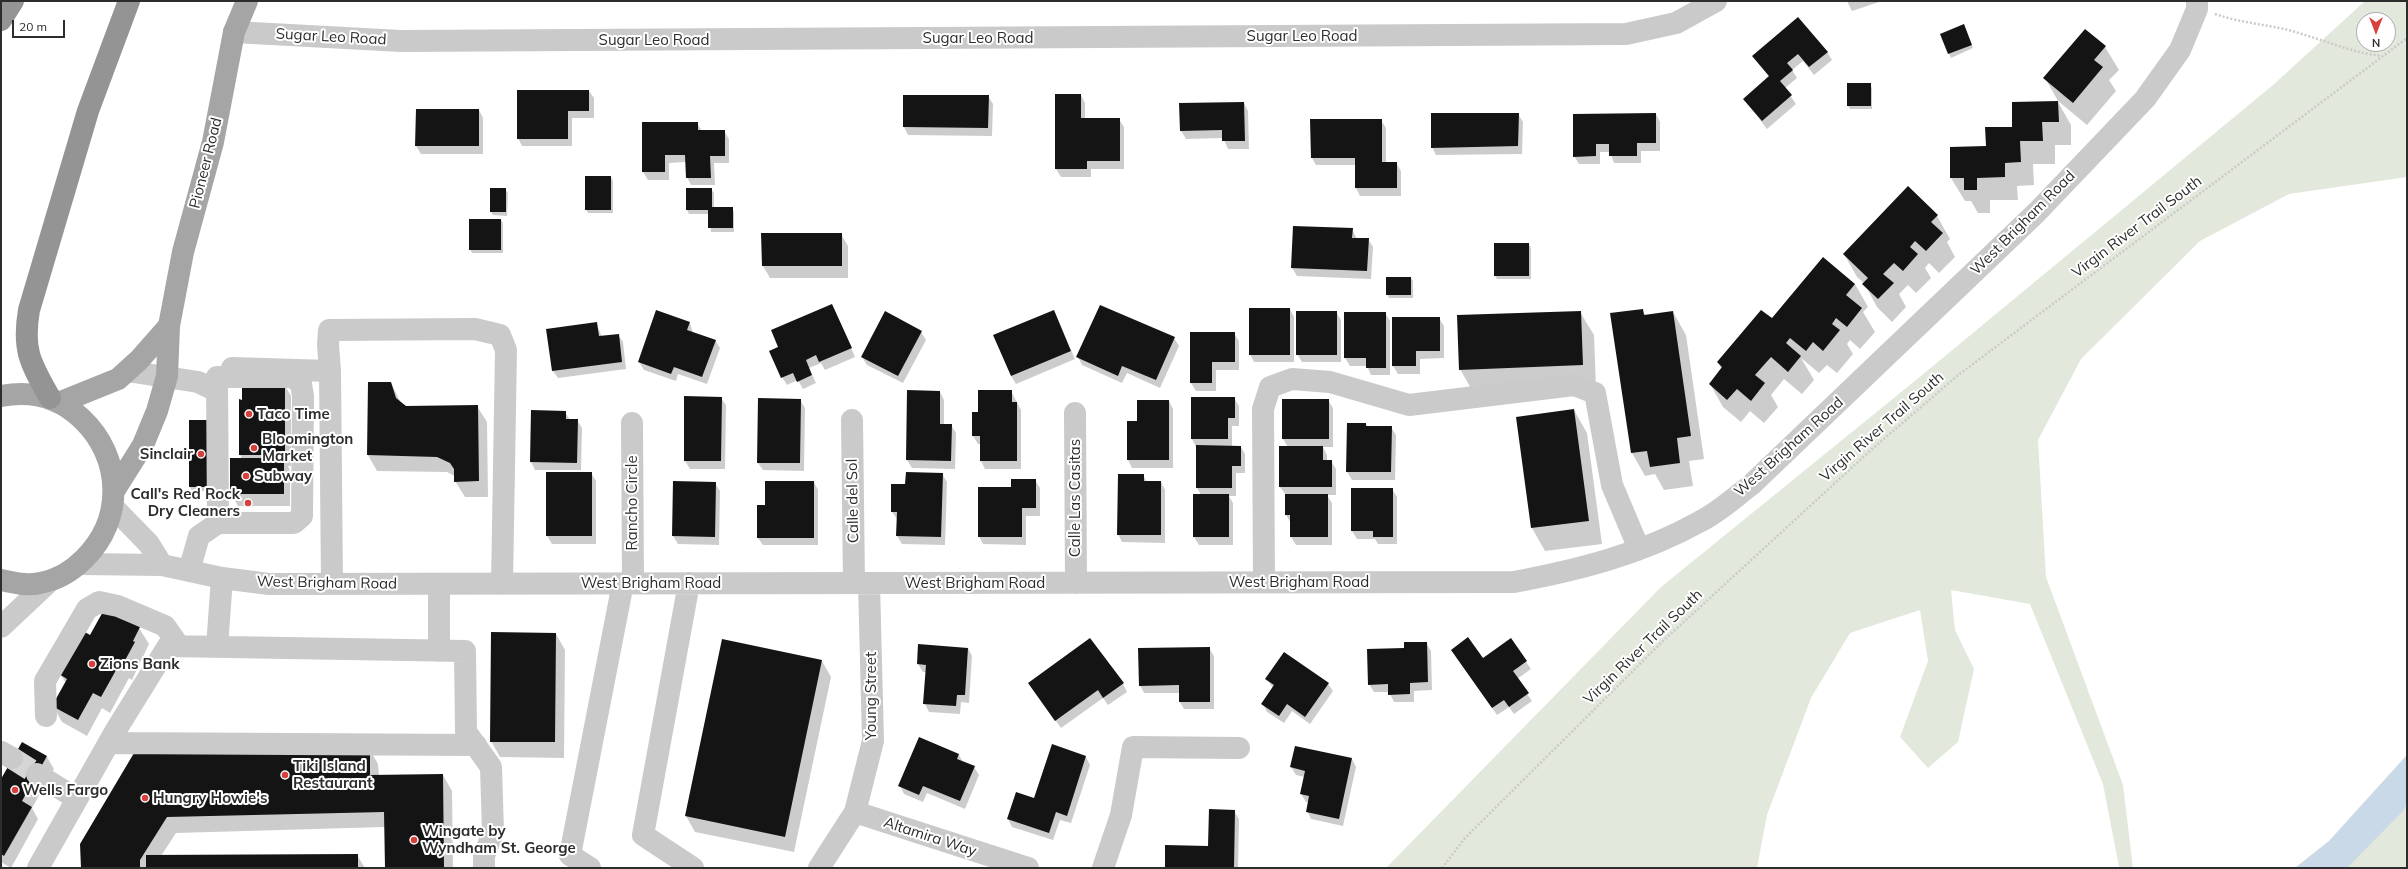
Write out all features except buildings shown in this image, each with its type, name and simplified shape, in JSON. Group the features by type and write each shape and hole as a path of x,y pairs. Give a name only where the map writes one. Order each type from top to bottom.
{"highway":[{"path":"1,20 13,1"},
{"path":"55,400 29,359 26,337 29,310 88,111 130,1"}],"main road":[{"name":"Pioneer Road","path":"1,580 27,584 51,580 63,576 79,564 101,538 114,499 144,445 157,411 167,376 169,326 183,252 213,142 234,32 246,1"},
{"path":"55,400 118,379 169,326"},
{"path":"1,396 37,394 55,400 75,413 96,434 109,458 114,499"}],"street":[{"name":"Sugar Leo Road","path":"234,32 401,41 1626,34 1676,23 1716,1"},
{"name":"West Brigham Road","path":"79,564 162,565 222,578 269,584 1514,582 1576,570 1638,550 1700,522 1751,485 2037,212 2145,99 2180,50 2197,5"},
{"path":"332,584 329,330 475,329 500,335 506,350 507,413 502,584"},
{"path":"127,371 198,382 330,371"},
{"path":"189,571 199,536 218,523 294,523 302,516 303,396 301,384 293,377 222,379"},
{"path":"218,523 222,379"},
{"path":"1264,582 1263,408 1270,387 1292,379 1330,382 1409,405 1574,385 1595,393 1612,485 1638,550"},
{"name":"Calle Las Casitas","path":"1075,413 1076,583"},
{"name":"Calle del Sol","path":"852,420 862,583"},
{"name":"Rancho Circle","path":"590,868 570,855 628,583 632,423"},
{"path":"114,499 149,544 162,565"},
{"path":"217,647 222,578"},
{"path":"1,627 51,580"},
{"path":"689,583 643,836 693,868"},
{"name":"Young Street","path":"819,868 855,812 873,741 862,583"},
{"path":"439,584 439,651"},
{"path":"46,716 46,680 87,609 100,602 118,606 165,626 179,646"},
{"path":"38,868 109,743 168,646 179,646 465,651 466,732 491,768 493,832 484,856 484,868"},
{"path":"109,743 476,745"},
{"path":"1103,868 1121,815 1133,747 1240,748"},
{"path":"37,774 77,799"},
{"name":"Altamira Way","path":"855,812 1028,868"}],"path":[{"path":"2197,5 2236,22 2283,29 2358,53 2382,56"},
{"name":"Virgin River Trail South","path":"1442,868 1465,838 1662,642 1871,450 1951,381 2407,38"}],"shaded area":[{"path":"2365,1 2407,1 2407,177 2289,194 2200,241 2081,359 2038,440 2046,577 2123,785 2133,868 2119,867 2103,784 2030,604 1951,590 1955,630 1974,669 1958,742 1928,768 1900,737 1928,661 1920,610 1850,633 1811,698 1767,815 1757,868 1386,868 1661,587 1916,380 2273,85"},
{"path":"2407,755 2407,868 2295,868 2329,841"}],"water":[{"path":"2407,755 2407,802 2404,810 2347,868 2295,868 2329,841"}],"tunnel":[{"path":"12,758 37,774"}],"place":[{"name":"Taco Time","path":"249,414"},
{"name":"Bloomington Market","path":"254,448"},
{"name":"Sinclair","path":"201,454"},
{"name":"Subway","path":"246,476"},
{"name":"Call's Red Rock Dry Cleaners","path":"248,503"},
{"name":"Zions Bank","path":"92,664"},
{"name":"Tiki Island Restaurant","path":"285,775"},
{"name":"Wells Fargo","path":"15,790"},
{"name":"Hungry Howie's","path":"145,798"},
{"name":"Wingate by Wyndham St. George","path":"414,840"}]}
